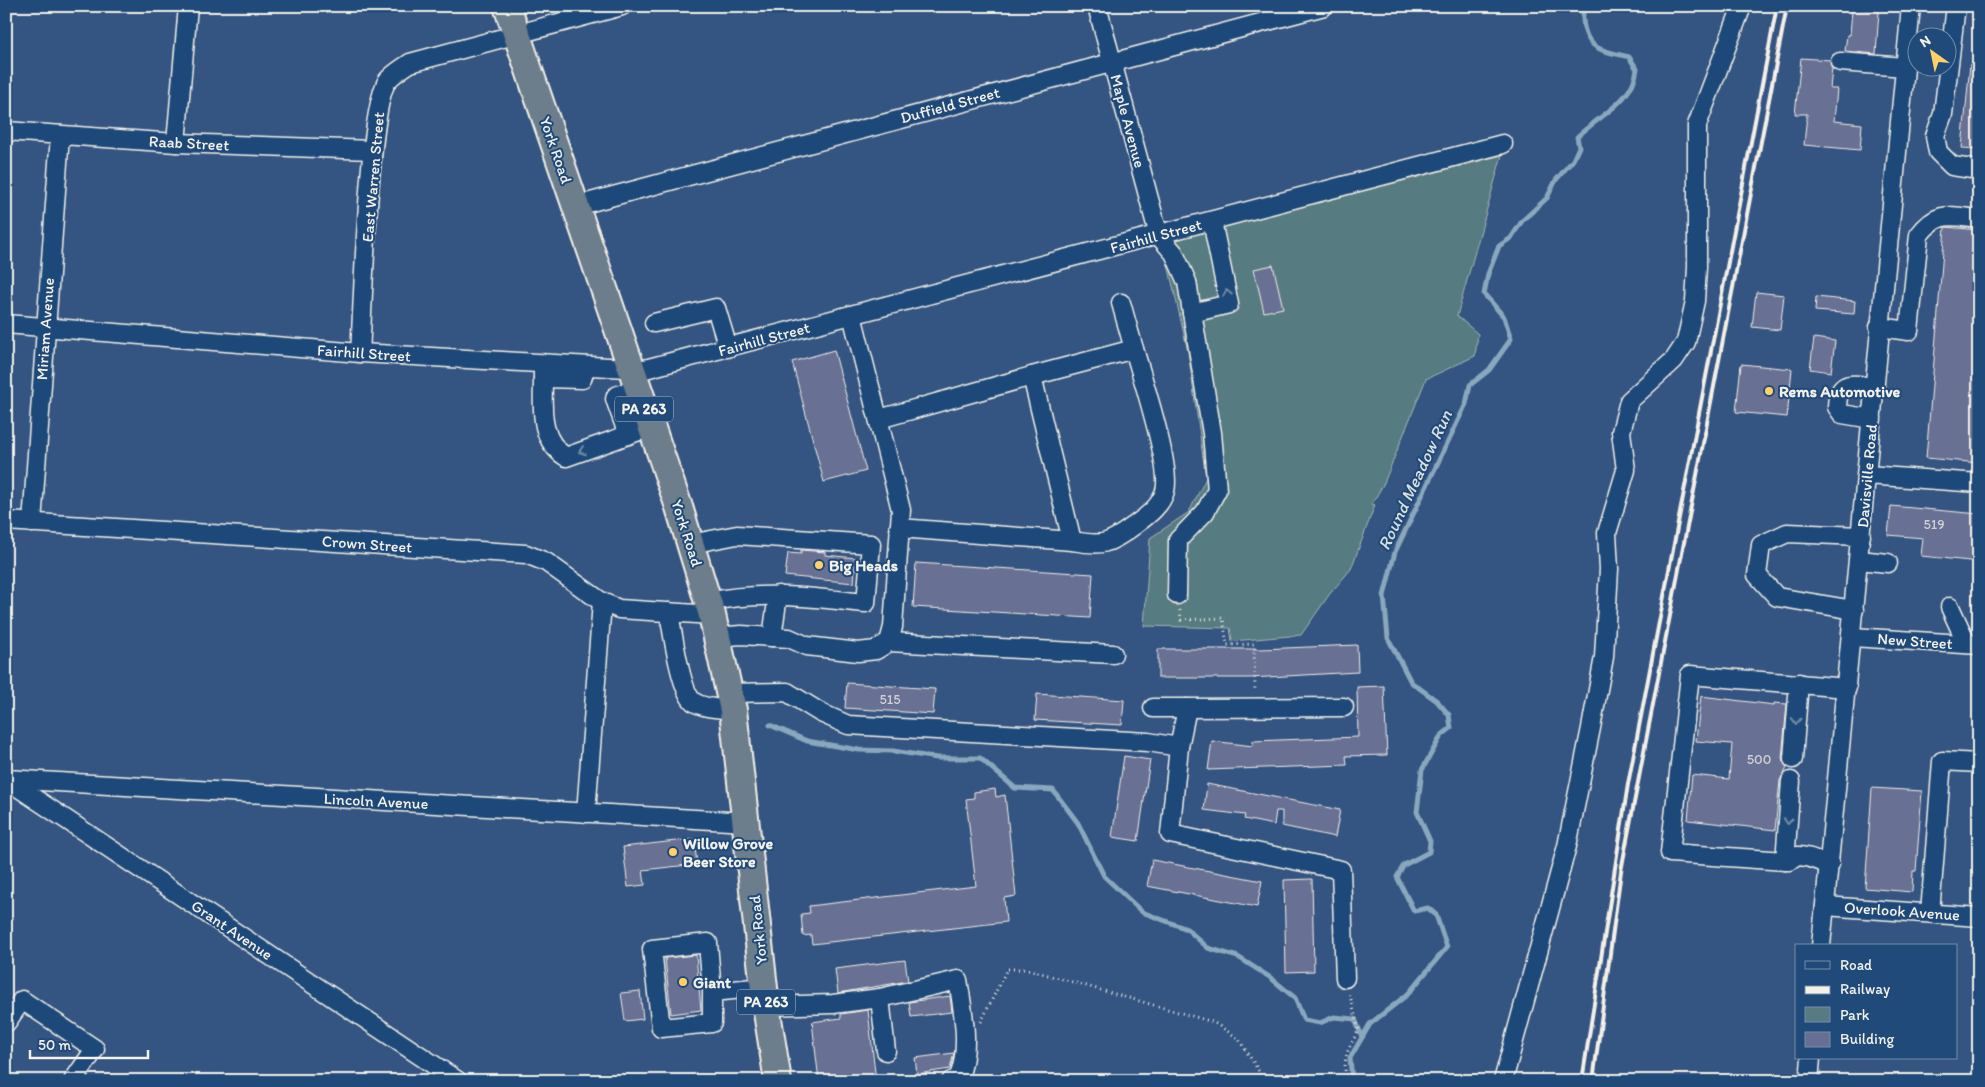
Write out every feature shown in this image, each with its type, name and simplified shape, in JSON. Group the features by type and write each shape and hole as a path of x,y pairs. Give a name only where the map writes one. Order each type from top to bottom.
{"highway":[{"name":"York Road","path":"507,6 634,378 639,431 690,544 712,618 731,701 765,996 778,1081"}],"street":[{"path":"176,143 188,6"},
{"name":"East Warren Street","path":"360,353 372,150 380,101 387,80 410,63 622,6"},
{"name":"Maple Avenue","path":"1097,6 1159,236"},
{"name":"Duffield Street","path":"576,206 1324,6"},
{"path":"1503,1081 1567,846 1592,728 1604,657 1609,569 1606,533 1626,470 1621,432 1629,401 1674,360 1686,342 1695,301 1697,266 1697,126 1742,6"},
{"name":"Davisville Road","path":"1821,944 1825,906 1825,863 1847,688 1879,328 1911,6"},
{"path":"1956,6 1943,114 1935,136 1938,152 1952,166 1979,170"},
{"path":"1840,62 1905,67"},
{"name":"Raab Street","path":"6,131 176,143 372,150"},
{"name":"Miriam Avenue","path":"32,523 60,135"},
{"name":"Fairhill Street","path":"6,324 360,353 543,371 586,366 634,378 659,367 728,348 1503,144"},
{"path":"1879,328 1909,331 1919,235 1926,226 1932,220 1943,215 1979,218"},
{"path":"1192,312 1229,304 1212,221"},
{"path":"1159,236 1174,254 1187,282 1212,433 1217,490 1205,512 1178,540 1177,595"},
{"path":"900,528 1072,541 1096,545 1106,544 1147,516 1161,500 1166,489 1165,465 1121,303"},
{"path":"654,323 716,308 728,348"},
{"path":"852,315 901,510 893,627 890,642"},
{"path":"879,419 1134,349"},
{"path":"543,371 543,426 548,438 566,457 639,431"},
{"path":"1032,376 1072,541"},
{"path":"1872,419 1842,414 1837,407 1837,397 1840,389 1846,385 1875,387"},
{"path":"1867,475 1979,483"},
{"name":"Crown Street","path":"6,521 526,554 546,562 602,602 619,609 669,612 712,618"},
{"path":"1854,610 1777,597 1757,575 1761,545 1787,533 1861,536"},
{"path":"690,544 737,535 871,544 866,603 778,595 731,597 712,618 772,636 790,638 807,646 858,652 876,650 890,642 1113,654"},
{"path":"1859,560 1888,563"},
{"path":"772,636 778,595"},
{"path":"586,813 602,602"},
{"path":"1950,607 1973,645"},
{"path":"669,612 685,689 692,701 703,706 787,692 821,713 848,725 1148,742 1179,747"},
{"name":"New Street","path":"1852,637 1973,645"},
{"path":"1825,863 1810,869 1798,867 1788,861 1670,853 1690,675 1847,688"},
{"path":"1793,759 1799,683"},
{"path":"1153,708 1344,707"},
{"path":"1187,708 1179,747 1170,834 1341,870 1346,978"},
{"path":"1930,913 1942,761 1979,763"},
{"name":"Lincoln Avenue","path":"6,779 746,822"},
{"name":"Grant Avenue","path":"6,779 458,1081"},
{"path":"1788,861 1791,781"},
{"name":"Overlook Avenue","path":"1825,906 1979,917"},
{"path":"708,943 712,992 712,1023 661,1028 652,949 708,943"},
{"path":"712,992 833,1004 880,998 958,980 964,1017 964,1066 958,1079 951,1081"},
{"path":"880,998 886,1051"},
{"path":"6,1023 22,1000 95,1049 74,1081"},
{"path":"1809,1081 1811,1060"}],"path":[{"path":"1177,595 1181,620 1224,618 1228,645 1254,644 1256,708"},
{"path":"979,1027 1007,969 1027,969 1213,1022 1238,1038 1260,1073 1260,1081"},
{"path":"1346,978 1359,1030 1349,1045 1344,1062 1346,1081"}],"green space":[{"path":"1502,155 1457,316 1478,334 1475,356 1426,379 1384,483 1372,504 1375,505 1351,569 1329,595 1301,635 1232,641 1230,628 1144,626 1150,538 1189,512 1206,478 1188,352 1163,243"}],"building":[{"path":"1852,9 1879,11 1876,54 1845,51 1847,35 1850,35"},
{"path":"1801,58 1830,60 1832,68 1830,89 1837,89 1834,121 1862,124 1860,150 1804,145 1807,114 1795,114"},
{"path":"1970,64 1979,65 1979,149 1962,148"},
{"path":"1945,227 1979,230 1979,463 1926,458"},
{"path":"1273,265 1283,308 1264,312 1254,269"},
{"path":"1756,292 1784,295 1780,330 1752,327"},
{"path":"1816,297 1855,301 1854,314 1815,311"},
{"path":"1814,338 1835,341 1831,372 1810,369"},
{"path":"834,350 866,471 824,482 792,362"},
{"path":"1741,364 1792,369 1787,417 1736,412"},
{"path":"1891,506 1979,514 1979,562 1921,556 1923,538 1888,535"},
{"path":"801,550 856,558 854,583 785,576 788,553 801,554"},
{"path":"916,563 1093,574 1090,618 913,607"},
{"path":"1357,645 1358,672 1250,678 1158,678 1158,649 1261,649"},
{"path":"847,683 935,689 933,714 845,708"},
{"path":"1384,686 1387,755 1346,756 1347,765 1208,770 1212,741 1253,746 1253,741 1358,737 1357,687"},
{"path":"1037,694 1124,700 1122,725 1035,720"},
{"path":"1701,696 1774,705 1774,703 1787,704 1782,758 1787,768 1780,780 1775,830 1688,820 1692,775 1729,779 1732,744 1696,741"},
{"path":"1124,756 1150,760 1138,841 1112,837"},
{"path":"1207,784 1340,810 1335,837 1282,826 1282,811 1276,811 1274,825 1244,819 1245,815 1204,810"},
{"path":"1872,788 1922,791 1916,871 1913,871 1912,892 1865,888"},
{"path":"995,789 996,797 1005,795 1016,896 1004,898 1006,922 812,944 811,935 803,936 801,914 810,913 809,906 976,886 966,799 974,798 974,792"},
{"path":"694,839 697,864 643,870 645,885 628,887 623,847"},
{"path":"1152,860 1262,881 1257,907 1147,886"},
{"path":"1312,879 1314,971 1286,972 1284,880"},
{"path":"696,955 701,1010 671,1014 665,958"},
{"path":"905,960 908,981 838,993 835,969"},
{"path":"640,991 643,1019 625,1021 621,993"},
{"path":"950,996 952,1012 911,1017 909,1002"},
{"path":"868,1010 876,1081 819,1081 812,1022 841,1018 841,1014"},
{"path":"954,1053 950,1069 917,1074 915,1058"}],"waterway":[{"name":"Round Meadow Run","path":"1352,1081 1350,1058 1370,1024 1408,994 1447,947 1436,915 1428,908 1414,911 1397,877 1404,865 1429,852 1430,841 1417,812 1422,770 1441,736 1451,728 1449,715 1437,701 1411,682 1388,638 1384,596 1395,552 1466,404 1470,385 1489,370 1511,339 1504,317 1484,294 1488,274 1499,246 1511,238 1522,221 1547,198 1556,180 1573,160 1579,147 1577,137 1613,108 1629,91 1634,81 1637,69 1629,57 1602,50 1593,45 1589,40 1583,24 1584,6"},
{"path":"770,725 807,741 859,750 893,751 937,758 980,758 1015,788 1053,790 1078,823 1104,876 1142,912 1187,929 1208,948 1238,957 1271,978 1295,998 1304,1020 1320,1023 1334,1017 1355,1019 1362,1037"}],"railway":[{"path":"1582,1081 1628,784 1777,6"},
{"path":"1593,1081 1621,871 1787,6"}],"place":[{"name":"Rems Automotive","path":"1769,391"},
{"name":"Big Heads","path":"819,565"},
{"name":"Willow Grove Beer Store","path":"673,852"},
{"name":"Giant","path":"683,982"}]}
